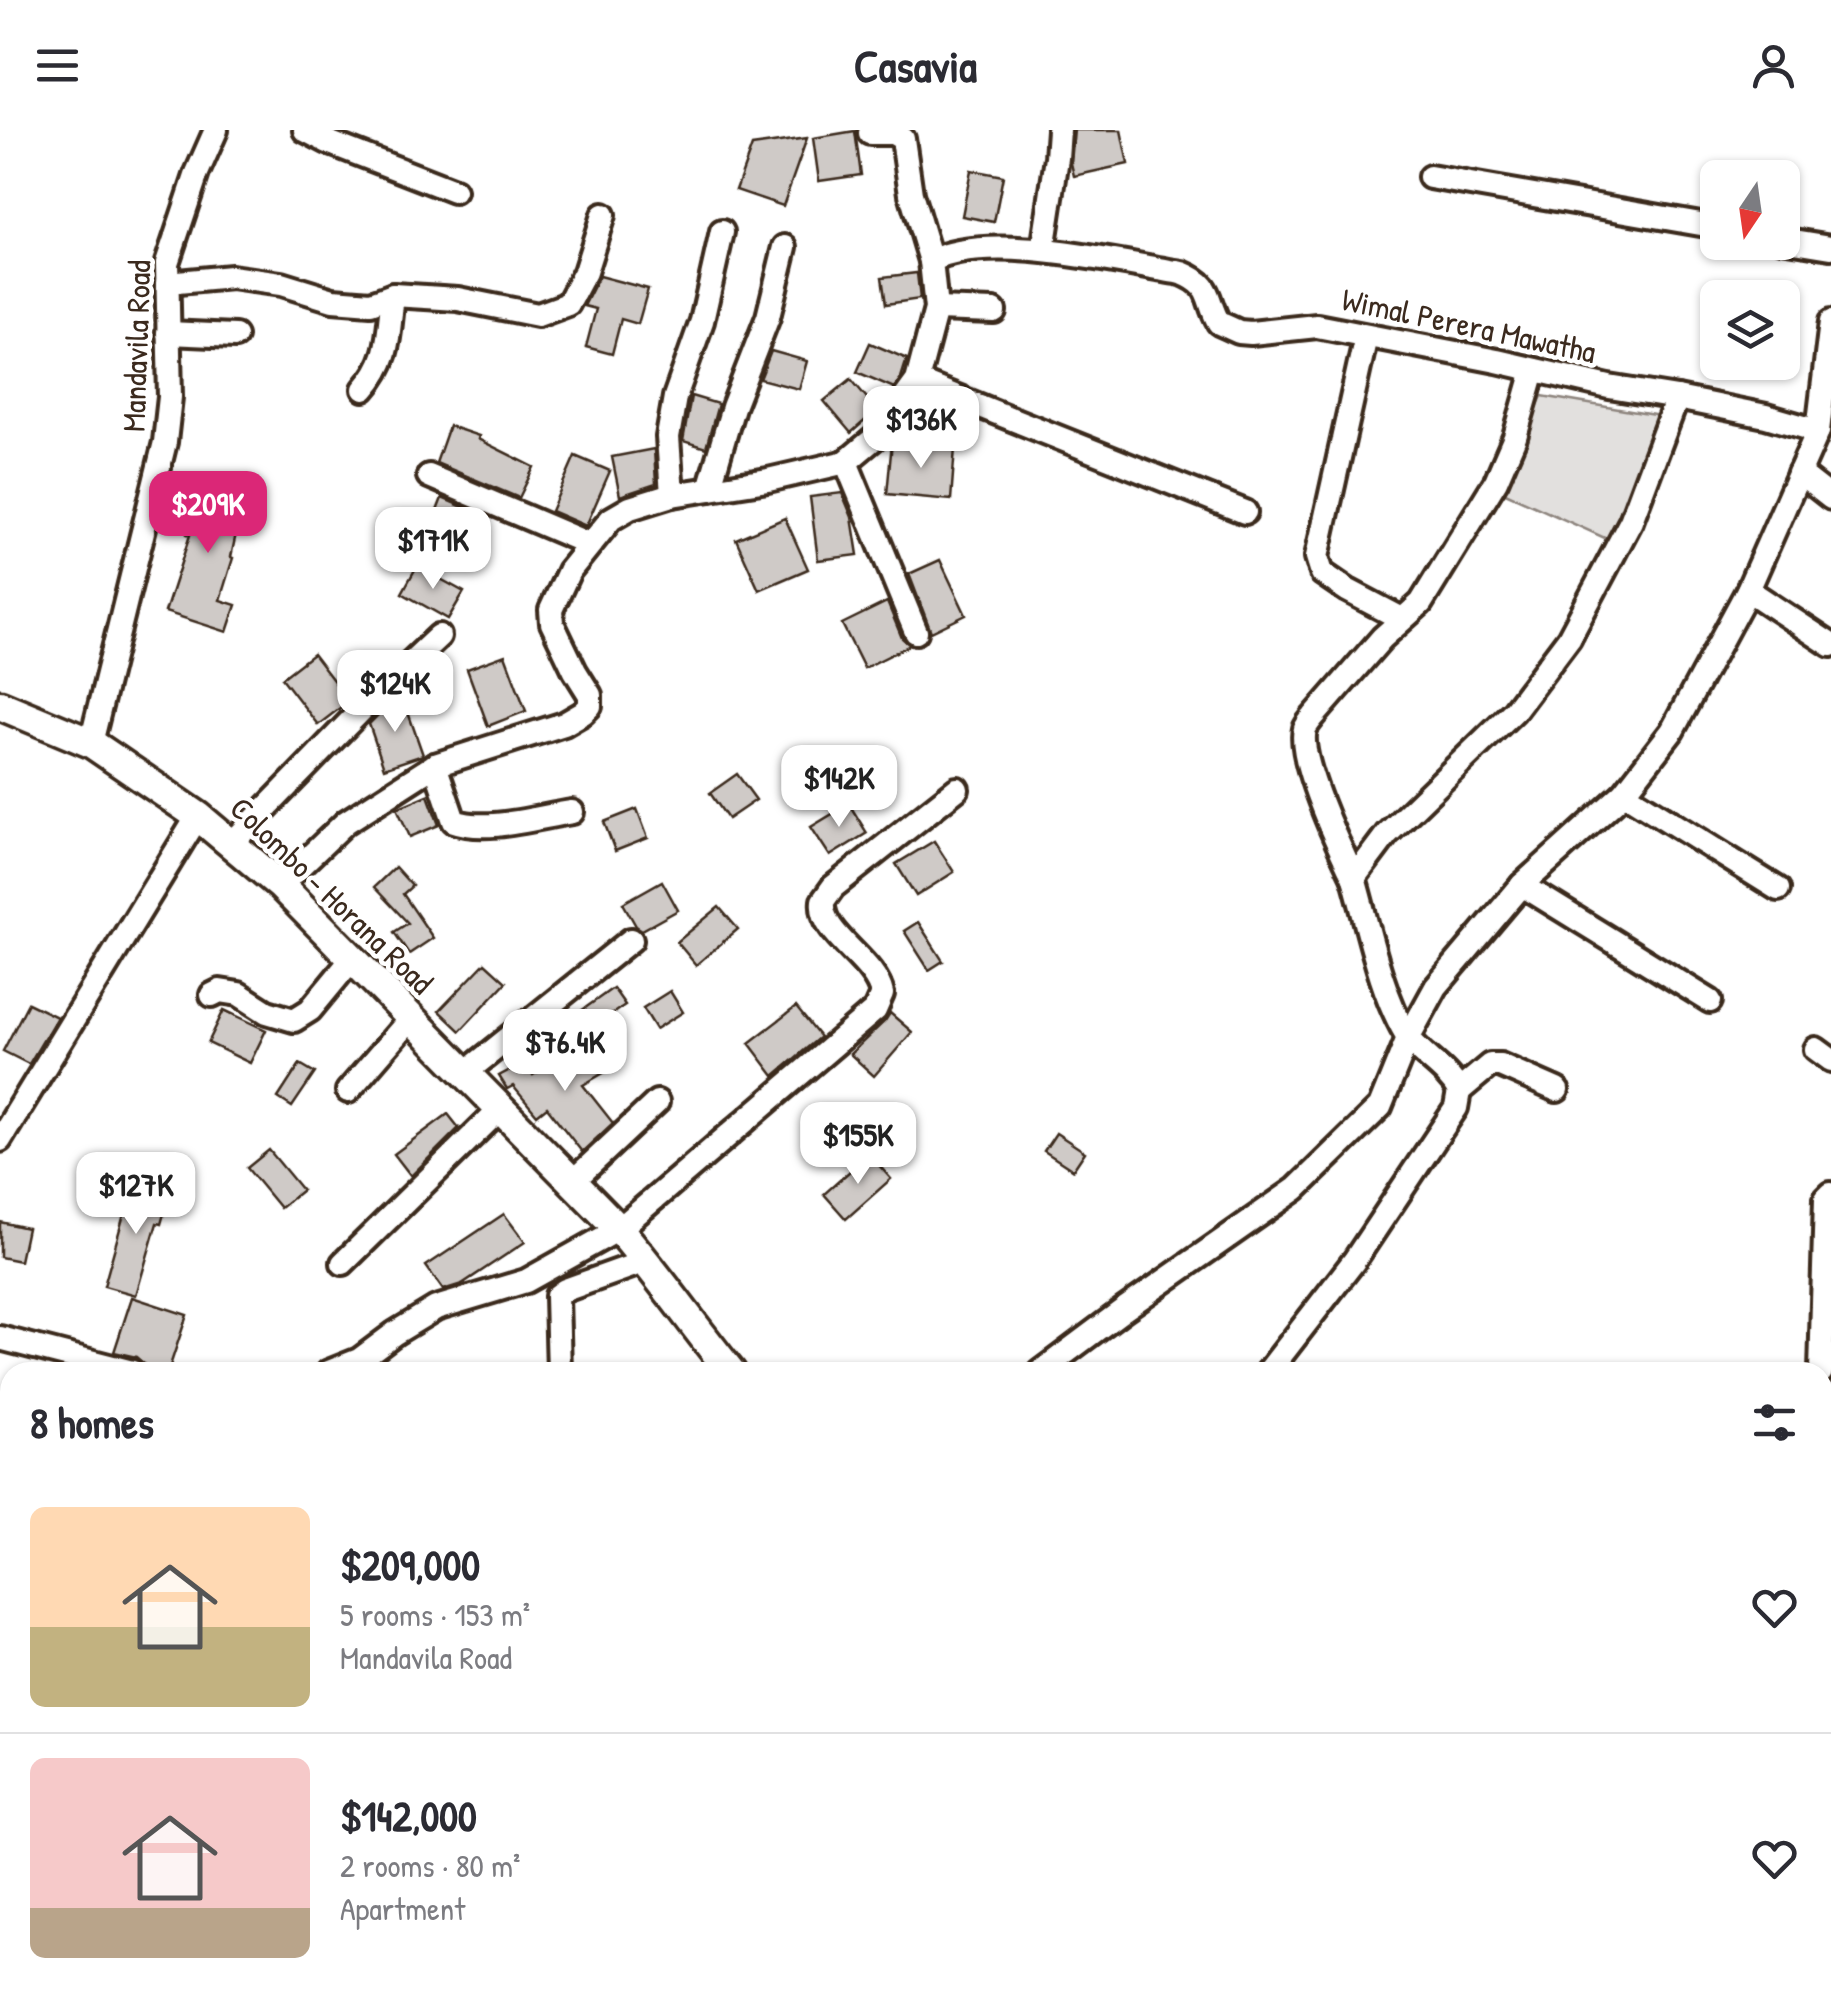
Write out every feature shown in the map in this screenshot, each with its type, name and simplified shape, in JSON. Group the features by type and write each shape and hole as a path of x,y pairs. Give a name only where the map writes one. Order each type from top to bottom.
{"main road":[{"name":"Colombo - Horana Road","path":"0,705 91,743 198,816 280,885 618,1230 723,1362"}],"street":[{"name":"Mandavila Road","path":"91,743 165,442 170,397 167,263 216,130"},
{"path":"305,130 454,191"},
{"path":"1042,250 1059,130"},
{"path":"280,885 346,822 436,766 564,724 590,706 590,695 551,616 570,570 612,519 630,508 672,495 768,480 846,462 876,436 916,381 936,309 931,261 911,194 903,139 894,134 870,133"},
{"path":"1430,177 1700,224"},
{"path":"167,283 231,277 281,284 333,300 371,303 393,295 458,299 538,315 568,304 584,272 603,215"},
{"path":"672,495 668,437 675,397 702,321 722,232"},
{"path":"1800,242 1831,247"},
{"path":"709,488 733,407 768,316 785,247"},
{"name":"Wimal Perera Mawatha","path":"931,261 975,250 1042,250 1182,274 1198,280 1219,323 1239,332 1317,326 1608,387 1766,416 1823,421"},
{"path":"364,389 378,373 385,354 393,295"},
{"path":"936,309 994,311"},
{"path":"1054,1362 1296,1189 1380,1107 1408,1038 1436,987 1522,886 1624,794 1672,732 1748,590 1823,421 1831,322"},
{"path":"168,333 234,336"},
{"path":"1366,336 1316,557 1322,572 1402,620"},
{"path":"1459,1090 1450,1076 1408,1038 1392,1006 1354,878 1316,788 1305,729 1382,638 1420,603 1496,481 1515,437 1534,370"},
{"path":"916,381 1244,512"},
{"path":"1354,878 1400,821 1514,711 1569,638 1631,521 1676,398"},
{"path":"846,462 916,632"},
{"path":"1799,473 1831,498"},
{"path":"429,476 589,544"},
{"path":"1748,590 1831,645"},
{"path":"232,844 374,697 440,636"},
{"path":"436,766 454,821 481,827 572,812"},
{"path":"354,1362 394,1332 436,1308 526,1281 618,1230 875,1010 882,994 877,978 824,918 823,900 957,789"},
{"path":"1624,794 1778,889"},
{"path":"0,1140 198,816"},
{"path":"1522,886 1710,1001"},
{"path":"465,1074 632,940"},
{"path":"212,996 220,990 239,994 266,1012 294,1020 310,1010 352,959"},
{"path":"348,1091 411,1018"},
{"path":"1276,1362 1354,1261 1456,1108 1459,1090 1490,1065 1557,1090"},
{"path":"572,1182 657,1102"},
{"path":"343,1262 500,1110"},
{"path":"1821,1362 1826,1200 1831,1194"},
{"path":"559,1362 557,1296 646,1261"},
{"path":"0,1338 93,1362"}],"shaded area":[{"path":"1542,396 1666,417 1618,544 1501,491"}],"building":[{"path":"1074,130 1121,130 1128,164 1074,176"},
{"path":"855,131 861,175 819,181 813,138"},
{"path":"807,138 783,206 736,190 752,146"},
{"path":"971,170 1003,176 994,222 962,216"},
{"path":"917,273 920,299 886,304 882,277"},
{"path":"599,276 648,289 638,324 621,319 612,354 586,347 596,309 584,306"},
{"path":"870,343 907,359 894,388 857,372"},
{"path":"771,351 807,361 799,389 760,379"},
{"path":"851,379 877,410 851,433 824,401"},
{"path":"691,396 718,404 706,448 683,441"},
{"path":"449,426 479,436 478,439 534,467 519,498 436,463"},
{"path":"892,442 955,448 951,500 887,494"},
{"path":"654,449 656,484 620,496 612,457"},
{"path":"575,456 610,471 586,526 551,511"},
{"path":"199,477 246,487 233,558 220,600 236,605 227,632 165,612 190,535 187,534"},
{"path":"842,493 852,517 858,555 818,560 810,497"},
{"path":"442,498 475,512 461,550 427,537"},
{"path":"785,518 808,569 759,590 736,539"},
{"path":"940,560 966,615 931,632 909,574"},
{"path":"417,566 464,592 448,619 402,593"},
{"path":"887,602 902,638 910,645 864,668 842,624"},
{"path":"313,654 349,701 318,725 282,678"},
{"path":"505,655 526,711 488,726 467,669"},
{"path":"403,698 423,755 384,768 369,724 390,703"},
{"path":"737,774 756,800 728,819 710,793"},
{"path":"428,795 439,825 410,837 397,808"},
{"path":"849,804 867,833 830,856 811,827"},
{"path":"637,809 648,838 615,851 604,822"},
{"path":"934,841 954,872 916,896 896,864"},
{"path":"395,867 412,886 403,894 433,938 409,954 394,932 408,923 374,887"},
{"path":"662,881 678,910 642,930 623,903"},
{"path":"719,907 738,929 696,965 677,942"},
{"path":"918,922 943,961 929,970 904,931"},
{"path":"485,963 506,982 460,1031 439,1011"},
{"path":"613,988 625,1005 593,1027 581,1011"},
{"path":"670,991 683,1012 656,1029 643,1008"},
{"path":"28,1003 57,1017 29,1064 3,1051"},
{"path":"796,1007 820,1037 774,1076 749,1043"},
{"path":"224,1010 266,1030 250,1063 208,1043"},
{"path":"890,1013 912,1032 874,1076 850,1054"},
{"path":"586,1042 605,1072 583,1085 613,1123 582,1152 547,1107 537,1115 513,1086 507,1089 499,1076 525,1062 533,1075"},
{"path":"300,1064 315,1073 292,1107 278,1098"},
{"path":"448,1114 459,1128 411,1176 394,1154"},
{"path":"1056,1133 1085,1152 1073,1170 1044,1151"},
{"path":"269,1150 302,1190 280,1208 247,1168"},
{"path":"869,1154 891,1179 846,1219 824,1194"},
{"path":"133,1182 170,1193 136,1295 104,1286"},
{"path":"504,1214 525,1242 462,1284 443,1290 426,1266"},
{"path":"0,1222 27,1228 20,1261 0,1257"},
{"path":"132,1297 187,1315 171,1362 142,1362 114,1352"}]}
